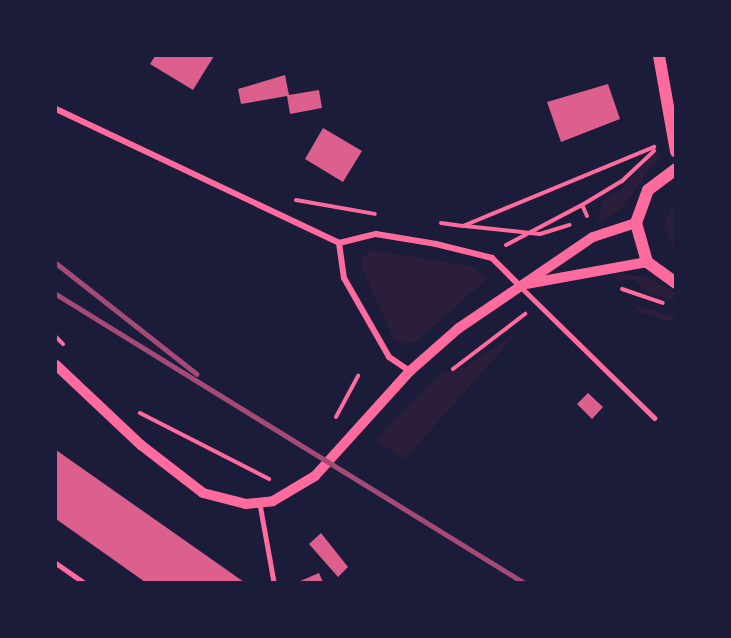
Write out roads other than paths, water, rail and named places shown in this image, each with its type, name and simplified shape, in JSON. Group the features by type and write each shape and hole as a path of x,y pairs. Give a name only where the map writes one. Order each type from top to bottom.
{"main road":[{"path":"659,56 675,151"},
{"path":"675,169 648,190 636,223 647,262 675,283"}],"street":[{"path":"56,109 339,243 376,234 492,258 519,285"},
{"path":"56,365 180,478 217,498 260,504 303,487 410,371 519,285 593,237 636,223"},
{"path":"339,243 344,278 389,357 410,371"},
{"path":"519,285 647,262"}],"lane":[{"path":"519,285 655,418"},
{"path":"260,504 274,582"},
{"path":"56,563 83,582"}],"railway":[{"path":"56,263 197,374"},
{"path":"56,294 523,582"}]}
